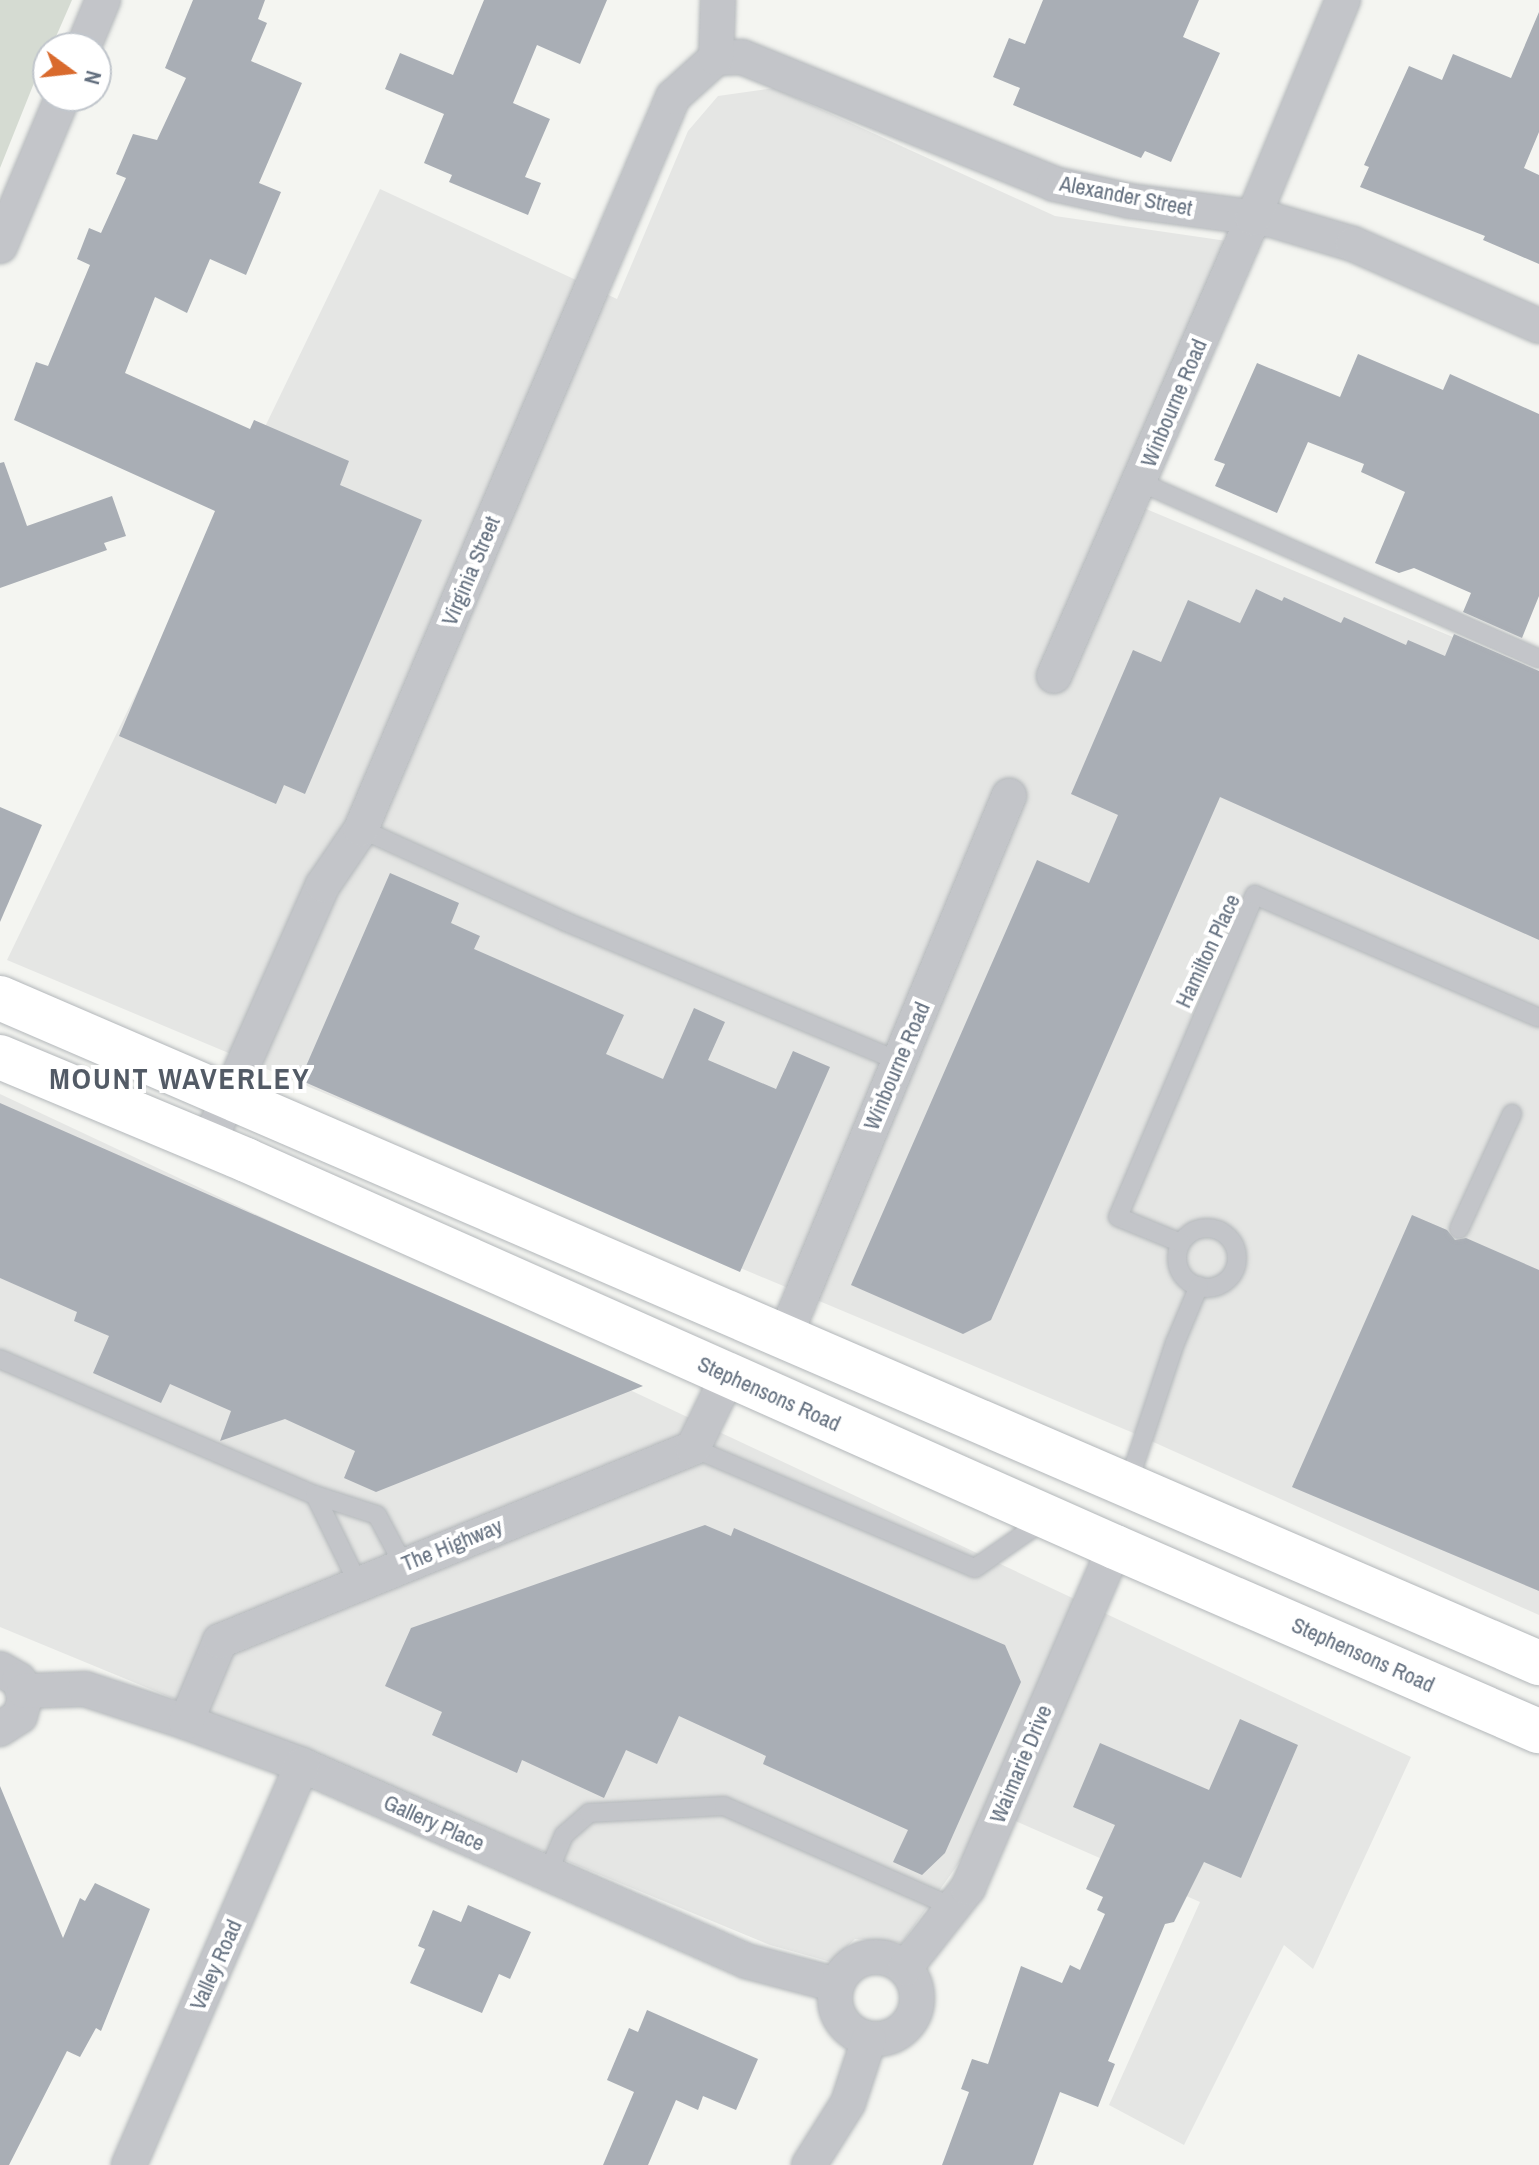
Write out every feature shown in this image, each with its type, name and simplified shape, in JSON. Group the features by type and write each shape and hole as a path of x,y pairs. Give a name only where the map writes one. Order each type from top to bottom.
{"main road":[{"path":"0,998 227,1099 785,1336 1539,1663"},
{"name":"Stephensons Road","path":"0,1057 208,1144 1048,1518 1539,1731"},
{"path":"1115,1547 1128,1484"}],"street":[{"path":"90,32 103,0"},
{"path":"720,0 729,58"},
{"name":"Winbourne Road","path":"1054,676 1261,215 1289,129 1343,0"},
{"name":"Alexander Street","path":"729,58 1054,184 1130,201 1261,215 1353,244 1539,326"},
{"name":"Virginia Street","path":"208,1144 323,885 361,829 673,97 729,58"},
{"path":"0,246 56,112"},
{"name":"Winbourne Road","path":"785,1336 1009,796"},
{"path":"693,1448 728,1376"},
{"name":"The Highway","path":"186,1722 220,1641 693,1448"},
{"name":"Waimarie Drive","path":"905,1968 968,1888 1115,1547"},
{"path":"0,1729 20,1716 12,1680"},
{"name":"Gallery Place","path":"12,1680 85,1689 186,1722 302,1765 746,1961 837,1985"},
{"name":"Valley Road","path":"129,2165 302,1765"},
{"path":"869,1957 891,1959 905,1968 918,1994 914,2014 907,2027 895,2035 869,2039 855,2034 837,2010 837,1985 855,1962 869,1957"},
{"path":"809,2165 848,2103 869,2039"}],"lane":[{"path":"1140,482 1539,659"},
{"path":"361,829 566,922 899,1061"},
{"name":"Hamilton Place","path":"1181,1243 1118,1217 1255,895 1539,1018"},
{"path":"1459,1229 1512,1114"},
{"path":"1206,1228 1218,1229 1234,1242 1236,1266 1232,1275 1214,1287 1189,1282 1178,1264 1181,1243 1187,1235 1206,1228"},
{"path":"1128,1484 1175,1343 1199,1286"},
{"path":"0,1359 315,1495 377,1515 403,1564"},
{"path":"693,1448 975,1568 1048,1518"},
{"path":"315,1495 358,1583"},
{"path":"548,1873 564,1835 589,1813 724,1806 953,1907"}],"shaded area":[{"path":"0,0 72,0 58,32 32,32 32,88 0,168"},
{"path":"774,88 1055,216 1227,241 1115,496 1539,673 1539,1615 1131,1432 7,960 380,189 617,299 688,131 718,96"},
{"path":"0,1094 1411,1757 1313,1969 1284,1945 1184,2145 1109,2105 1200,1902 995,1812 902,1943 855,1939 831,1962 770,1945 0,1627"}],"building":[{"path":"193,0 265,0 258,19 267,23 251,61 302,83 259,183 281,192 246,275 210,259 187,313 155,297 125,373 250,429 254,420 349,461 340,485 422,520 305,794 284,785 276,804 119,736 215,511 14,420 36,362 48,366 90,265 77,259 89,228 101,233 126,178 116,174 133,134 157,140 186,78 165,68"},
{"path":"484,0 607,0 580,64 537,45 513,103 550,119 525,177 541,183 528,215 449,182 452,175 424,163 444,114 385,89 400,53 453,75"},
{"path":"1043,0 1199,0 1183,37 1220,53 1171,162 1145,151 1141,158 1013,105 1020,88 993,77 1009,38 1025,44"},
{"path":"1539,12 1539,132 1524,168 1539,175 1539,264 1483,240 1485,236 1360,187 1369,167 1364,165 1409,66 1442,80 1453,54 1511,78"},
{"path":"1358,354 1443,390 1450,374 1539,414 1539,596 1522,638 1463,612 1471,593 1414,568 1399,573 1375,563 1405,492 1361,472 1364,464 1308,442 1277,513 1215,486 1225,464 1214,460 1257,363 1340,397"},
{"path":"4,462 27,526 112,496 126,536 104,543 107,550 0,588 0,463"},
{"path":"1256,589 1282,601 1284,597 1341,623 1344,617 1406,645 1408,640 1445,656 1454,634 1539,671 1539,940 1220,797 991,1320 963,1334 851,1285 1037,860 1089,883 1118,815 1071,794 1133,650 1161,662 1188,600 1240,623"},
{"path":"0,807 42,825 0,922"},
{"path":"390,873 459,903 451,923 480,936 474,949 624,1015 606,1054 663,1079 694,1008 725,1022 708,1060 776,1089 793,1051 830,1067 740,1272 300,1080"},
{"path":"0,1103 643,1386 376,1492 344,1478 355,1451 285,1419 220,1441 231,1411 170,1384 161,1403 93,1373 109,1336 74,1321 77,1312 0,1278"},
{"path":"1412,1215 1447,1230 1455,1240 1466,1238 1539,1270 1539,1591 1292,1487"},
{"path":"705,1525 731,1536 734,1528 1005,1645 1021,1682 945,1853 922,1875 893,1862 908,1830 763,1764 766,1756 679,1716 657,1764 626,1750 604,1798 522,1760 517,1773 432,1735 442,1712 385,1686 411,1628"},
{"path":"1240,1719 1298,1745 1241,1878 1204,1862 1174,1922 1165,1924 1108,2061 1115,2064 1098,2107 1060,2092 1033,2165 942,2165 969,2092 961,2089 972,2059 988,2064 1021,1966 1062,1983 1070,1965 1080,1970 1105,1914 1097,1910 1103,1897 1086,1889 1115,1825 1073,1807 1100,1743 1209,1790"},
{"path":"0,1786 63,1938 80,1898 85,1901 95,1883 150,1909 101,2031 96,2028 80,2057 67,2051 9,2165 0,2165"},
{"path":"468,1905 531,1932 510,1979 499,1974 482,2013 410,1983 425,1949 418,1946 433,1910 461,1922"},
{"path":"647,2010 758,2059 736,2110 703,2096 698,2110 676,2100 648,2165 603,2165 634,2092 607,2080 629,2028 638,2032"}],"district":[{"name":"MOUNT WAVERLEY","path":"180,1078"}]}
